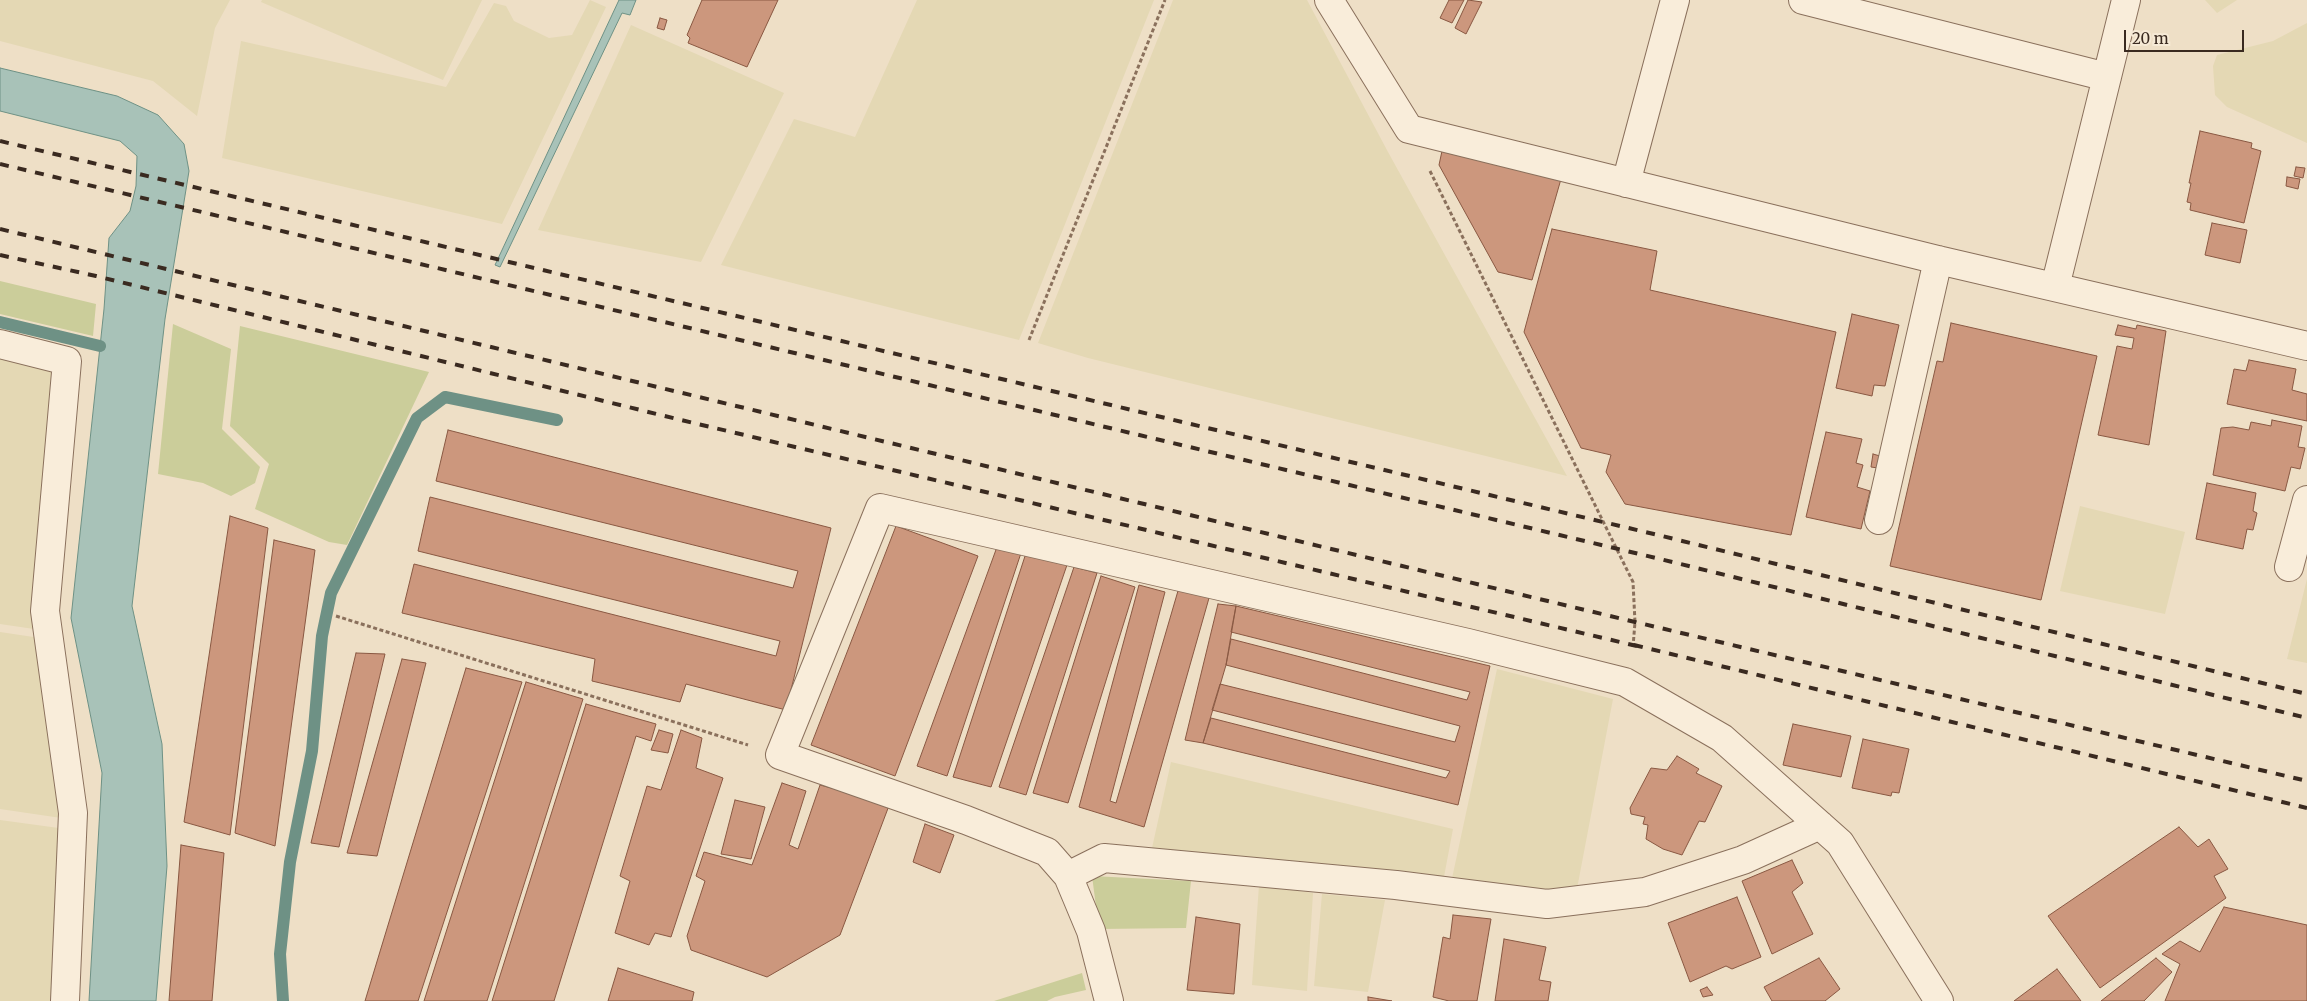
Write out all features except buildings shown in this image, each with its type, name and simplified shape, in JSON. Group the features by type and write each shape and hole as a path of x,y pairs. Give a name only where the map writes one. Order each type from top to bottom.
{"street":[{"path":"1329,0 1409,129 1938,260 2307,346"},
{"path":"1626,183 1675,0"},
{"path":"1803,0 2107,76"},
{"path":"2055,287 2126,0"},
{"path":"1879,520 1938,260"},
{"path":"0,344 66,361 45,611 74,813 65,1001"},
{"path":"2289,567 2307,500"},
{"path":"1109,1001 1092,931 1068,876 1047,852 966,820 780,755 880,508 1458,640 1625,682 1722,738 1840,843 1939,1001"},
{"path":"1068,876 1104,858 1396,885 1547,904 1645,892 1743,860 1820,825"}],"path":[{"path":"1029,340 1165,0"},
{"path":"1409,129 1633,582 1635,622 1625,682"},
{"path":"336,616 780,755"}],"shaded area":[{"path":"0,0 230,0 215,28 197,116 153,81 0,41"},
{"path":"262,0 482,0 443,80 261,2"},
{"path":"590,0 606,7 502,224 222,158 241,41 446,87 494,3 506,6 514,21 549,38 572,35"},
{"path":"619,0 636,0 630,15 622,13 500,267 495,265"},
{"path":"917,0 1154,0 1019,340 721,265 794,119 855,137"},
{"path":"1173,0 1307,0 1388,152 1567,476 1088,358 1038,343"},
{"path":"2205,0 2237,0 2217,13"},
{"path":"2307,23 2307,143 2227,107 2215,95 2213,66 2217,55 2273,41"},
{"path":"631,25 784,93 701,262 538,230"},
{"path":"0,68 117,96 158,115 184,144 189,171 165,319 132,606 162,744 167,866 156,1001 89,1001 102,773 71,618 104,309 109,238 130,211 136,186 137,156 120,141 0,111"},
{"path":"0,353 56,367 34,629 0,624"},
{"path":"2080,506 2185,532 2165,614 2060,591"},
{"path":"2307,579 2307,663 2287,659"},
{"path":"0,632 40,638 68,819 0,809"},
{"path":"1497,669 1613,699 1576,894 1451,883"},
{"path":"1171,762 1453,829 1443,882 1152,848"},
{"path":"0,820 66,829 53,1001 0,1001"},
{"path":"1259,885 1313,893 1307,991 1252,985"},
{"path":"1322,894 1385,900 1368,992 1314,986"}],"green space":[{"path":"0,281 96,304 93,336 0,314"},
{"path":"173,324 231,349 222,429 260,467 255,483 231,496 203,483 158,474"},
{"path":"240,326 429,372 347,545 329,542 255,509 269,464 230,426"},
{"path":"1092,876 1191,881 1186,928 1099,929"},
{"path":"1082,973 1086,990 1055,997 1047,1001 994,1001"}],"waterway":[{"path":"0,322 100,346"},
{"path":"283,1001 280,954 290,862 312,751 322,636 331,593 417,418 445,397 557,420"}],"railway":[{"path":"0,141 1662,536 2307,694"},
{"path":"0,164 1656,558 2307,718"},
{"path":"0,229 1635,622 2307,781"},
{"path":"0,255 96,276 681,420 1641,647"},
{"path":"1634,645 2307,808"}]}
